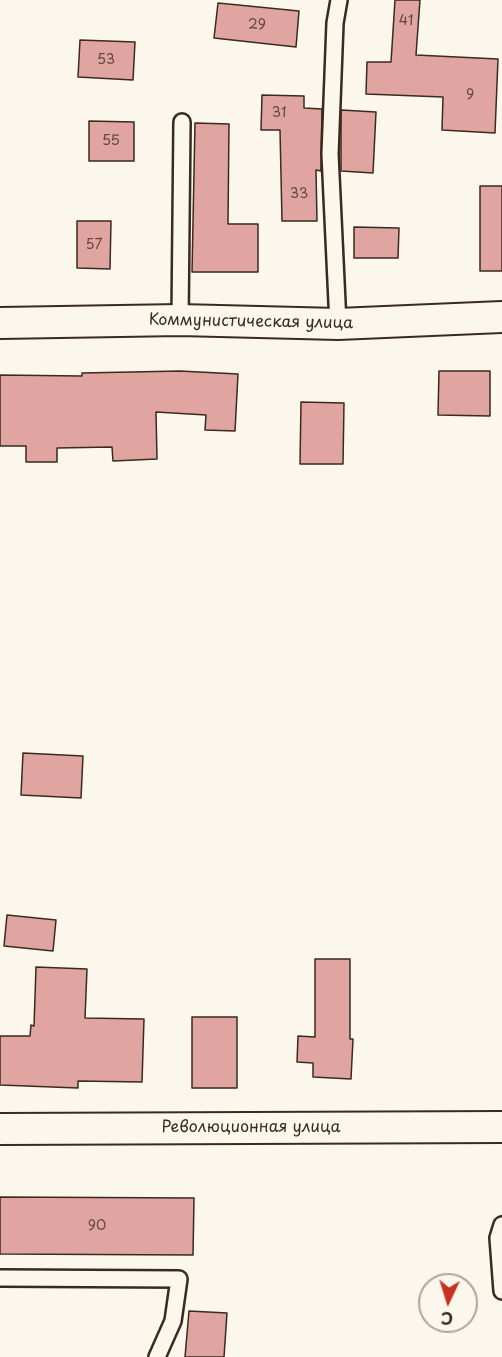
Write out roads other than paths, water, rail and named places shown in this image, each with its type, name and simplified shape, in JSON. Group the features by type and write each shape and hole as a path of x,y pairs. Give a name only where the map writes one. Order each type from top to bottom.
{"street":[{"name":"Коммунистическая улица","path":"0,322 180,320 338,324 502,317"},
{"name":"Революционная улица","path":"0,1129 502,1127"}],"lane":[{"path":"338,324 330,154 335,23 339,0"},
{"path":"180,320 182,122"},
{"path":"502,1225 498,1238 502,1291"},
{"path":"0,1278 179,1279 173,1321 157,1357"}]}
